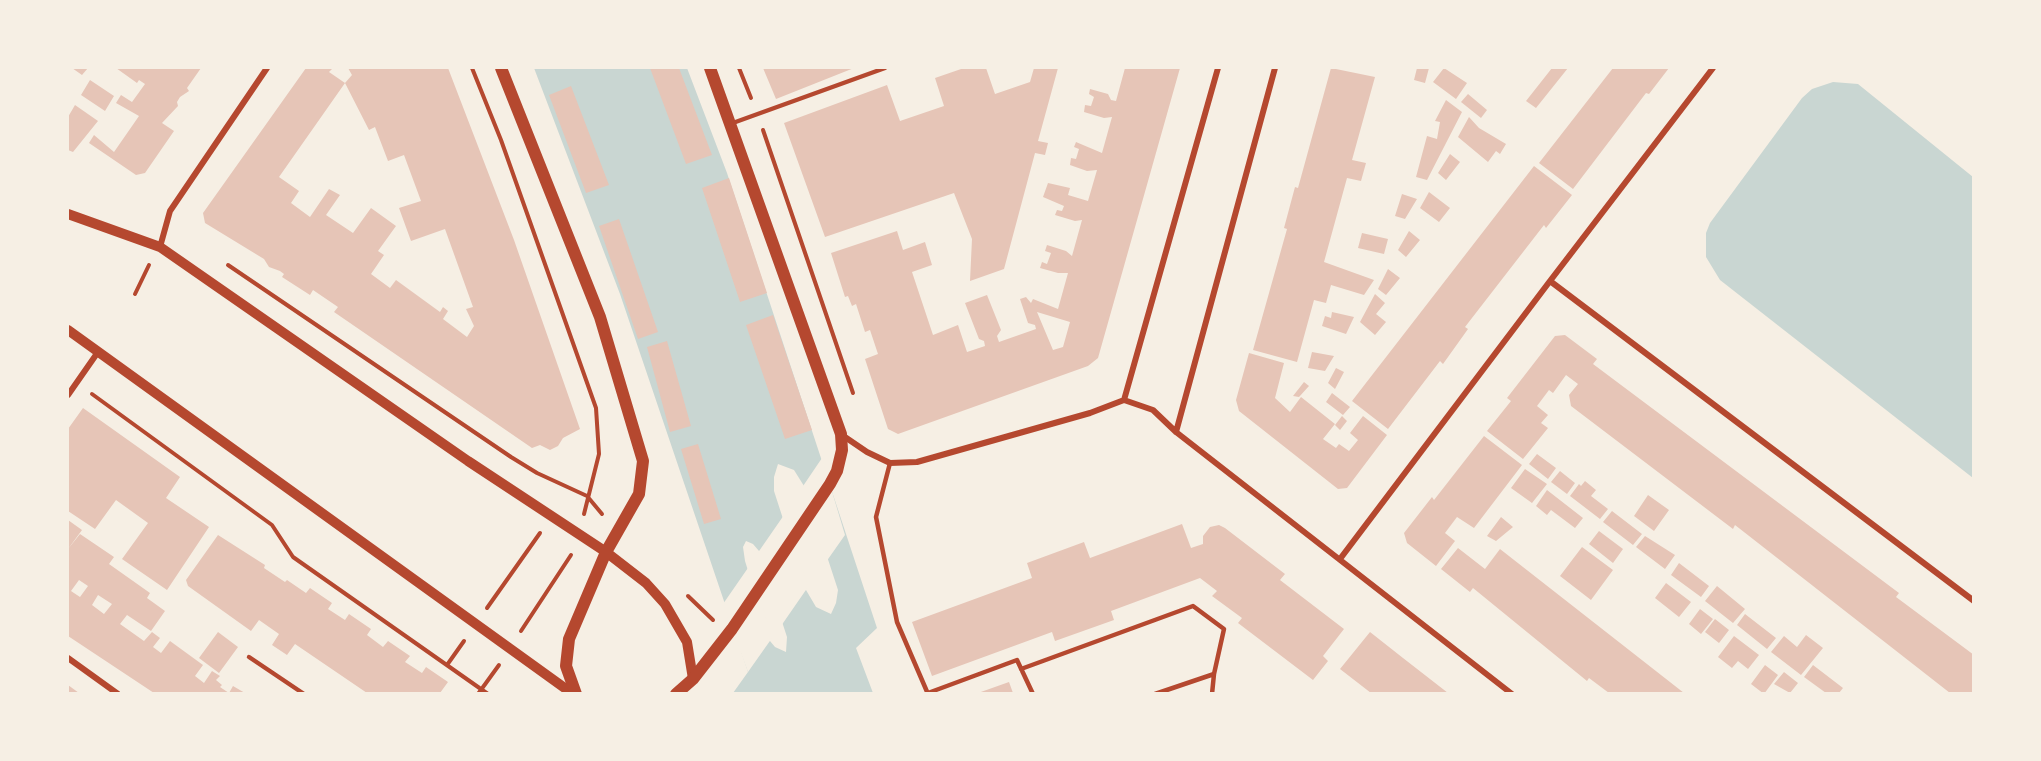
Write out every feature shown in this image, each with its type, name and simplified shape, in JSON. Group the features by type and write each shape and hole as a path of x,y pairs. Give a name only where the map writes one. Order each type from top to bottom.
{"main road":[{"path":"501,68 600,317 643,461 639,494 606,552 568,639 566,666 574,693"},
{"path":"676,693 693,679 730,632 830,484 840,463 841,434 710,68"}],"street":[{"path":"160,247 171,211 267,68"},
{"path":"1124,400 1218,68"},
{"path":"1176,432 1275,68"},
{"path":"1340,560 1713,68"},
{"path":"68,214 160,247 468,461 606,552 646,583 665,604 687,642 693,679"},
{"path":"1550,281 1974,601"},
{"path":"68,330 574,693"},
{"path":"68,395 98,352"},
{"path":"841,434 890,463 917,462 1090,413 1124,400 1153,410 1176,432 1512,693"},
{"path":"68,658 118,693"}],"lane":[{"path":"730,124 885,68"},
{"path":"890,463 876,517 897,622 928,693 1017,660 1033,693"},
{"path":"1021,669 1193,606 1224,629 1212,693"},
{"path":"249,657 304,693"},
{"path":"1155,693 1214,674"}],"path":[{"path":"472,68 501,140 596,408 599,454 587,496 577,546 480,691"},
{"path":"135,294 160,247"},
{"path":"225,263 511,457 587,496 619,531"},
{"path":"76,382 272,525 293,557 447,665 480,691 488,693"},
{"path":"447,665 553,516 564,485"},
{"path":"679,588 730,632"}],"shaded area":[{"path":"534,68 687,68 727,173 877,628 856,648 873,693 733,693 748,672 620,294","holes":["778,464 794,470 804,486 838,590 831,614 816,607 806,590 774,491 774,477","746,541 753,544 759,551 787,637 786,652 775,647 770,641 745,561 743,547"]},
{"path":"1833,82 1858,84 1973,177 1973,478 1720,280 1706,257 1706,233 1710,223 1802,98 1812,89"}],"pier":[{"path":"822,458 845,535 826,562 801,489"},
{"path":"784,515 808,587 781,626 757,554"},
{"path":"750,565 772,638 748,672 723,604"}],"building":[{"path":"72,68 88,68 82,75"},
{"path":"116,68 201,68 187,88 189,91 180,97 177,102 178,106 162,123 174,131 145,173 136,175 89,143 94,135 114,152 139,116 116,103 121,95 132,102 145,84 139,80 137,83"},
{"path":"306,68 333,68 329,72 345,83 352,75 348,68 448,68 514,240 580,429 563,438 558,446 550,450 540,445 532,448 334,312 338,307 313,290 310,295 282,277 284,274 280,271 269,267 264,259 205,223 203,213","holes":["345,83 369,130 375,127 388,161 404,155 421,201 399,208 411,241 445,229 473,307 466,309 474,326 467,337 443,319 448,311 443,307 440,312 396,280 390,288 371,274 384,255 378,251 396,226 371,208 353,233 326,215 340,195 329,189 310,217 291,203 299,191 279,177"]},
{"path":"650,68 679,68 712,155 686,164"},
{"path":"763,68 854,68 776,99"},
{"path":"964,68 986,68 995,94 1030,82 1034,68 1058,68 1038,141 1048,143 1045,155 1035,153 1004,269 970,281 972,239 954,193 825,237 784,123 887,85 900,121 944,106 935,78"},
{"path":"1125,68 1180,68 1098,358 1088,366 898,434 888,429 865,359 878,354 870,330 865,332 856,304 852,306 848,296 845,297 831,253 897,231 903,250 925,242 932,265 912,272 933,335 958,325 967,352 985,346 984,341 979,339 965,303 987,295 1001,330 997,336 999,342 1036,329 1035,325 1028,323 1020,299 1026,297 1031,303 1033,299 1058,309 1068,273 1040,268 1042,262 1047,264 1051,253 1045,251 1047,245 1066,251 1072,256 1082,220 1075,221 1055,215 1057,210 1062,211 1064,206 1043,197 1048,183 1070,188 1068,195 1088,201 1097,170 1087,171 1070,165 1071,158 1076,159 1079,149 1074,147 1076,142 1102,153 1112,117 1104,118 1084,112 1085,105 1091,106 1094,97 1089,94 1090,89 1108,94 1111,100 1116,101","holes":["1037,312 1070,322 1063,347 1053,350"]},
{"path":"1331,68 1375,77 1352,160 1366,163 1361,181 1347,178 1324,262 1374,280 1364,295 1331,285 1326,303 1314,300 1297,362 1253,350 1287,229 1284,228 1295,187 1298,188"},
{"path":"1417,68 1429,68 1425,83 1414,80"},
{"path":"1444,68 1467,83 1456,99 1433,82"},
{"path":"1552,68 1568,68 1536,108 1526,101"},
{"path":"1613,68 1669,68 1649,94 1646,93 1573,189 1539,163"},
{"path":"90,80 114,96 105,111 81,95"},
{"path":"571,86 609,185 586,193 549,95"},
{"path":"1468,94 1487,110 1481,118 1461,102"},
{"path":"1446,100 1462,112 1427,180 1416,177 1427,136 1437,139 1440,122 1435,121"},
{"path":"75,105 98,121 73,152 68,150 68,117"},
{"path":"1469,117 1479,128 1506,144 1500,154 1496,151 1488,162 1458,137"},
{"path":"1450,154 1460,162 1446,180 1438,173"},
{"path":"1534,166 1572,195 1546,228 1544,225 1465,327 1468,329 1443,364 1440,361 1388,429 1352,401"},
{"path":"729,178 767,293 740,302 702,188"},
{"path":"1429,192 1450,208 1439,222 1420,208"},
{"path":"1402,194 1417,199 1405,219 1395,216"},
{"path":"619,219 658,332 638,339 599,226"},
{"path":"1409,231 1420,240 1406,257 1398,250"},
{"path":"1362,233 1388,239 1384,254 1358,248"},
{"path":"1388,269 1400,278 1386,295 1378,289"},
{"path":"1375,294 1385,303 1376,314 1386,322 1375,335 1360,322"},
{"path":"1332,312 1354,317 1346,334 1322,326 1325,316 1331,318"},
{"path":"773,315 812,430 785,439 746,325"},
{"path":"1565,335 1597,359 1593,364 1899,593 1896,597 1974,655 1974,693 1950,693 1735,525 1733,529 1571,406 1569,395 1578,384 1566,375 1553,393 1549,390 1537,406 1548,415 1541,423 1548,428 1523,459 1487,431 1511,401 1507,398 1555,336"},
{"path":"667,341 691,426 670,432 647,347"},
{"path":"1312,352 1334,356 1325,371 1308,368"},
{"path":"1249,353 1284,363 1275,398 1290,412 1301,397 1335,424 1323,439 1336,448 1339,444 1349,451 1358,440 1350,433 1363,416 1387,435 1347,488 1338,489 1239,411 1236,400"},
{"path":"1336,368 1344,372 1335,389 1328,383"},
{"path":"1304,382 1309,386 1299,397 1293,396"},
{"path":"1332,393 1350,407 1343,415 1326,402"},
{"path":"83,408 180,477 166,498 209,527 167,590 122,559 148,523 116,500 95,529 68,511 68,429"},
{"path":"1342,416 1347,421 1340,430 1335,425"},
{"path":"1484,436 1522,465 1474,528 1457,517 1445,533 1455,541 1436,566 1407,543 1404,533 1432,497 1434,500"},
{"path":"698,444 721,519 704,524 681,449"},
{"path":"1537,454 1556,468 1548,479 1529,464"},
{"path":"1525,469 1547,484 1532,503 1511,488"},
{"path":"1560,471 1575,483 1567,494 1551,482"},
{"path":"1585,481 1596,490 1591,496 1608,509 1600,519 1570,496 1579,484 1581,486"},
{"path":"1547,490 1583,518 1575,528 1551,510 1547,515 1536,506"},
{"path":"1648,495 1669,510 1654,531 1634,516"},
{"path":"1612,511 1642,534 1633,545 1603,522"},
{"path":"1501,517 1513,527 1496,541 1487,536"},
{"path":"68,520 82,530 68,549"},
{"path":"1182,524 1191,548 1203,544 1203,536 1210,527 1219,525 1225,528 1285,574 1280,580 1344,629 1323,656 1328,661 1313,680 1238,623 1242,618 1212,596 1217,591 1200,578 1111,611 1114,620 1055,641 1052,632 932,676 912,622 1032,578 1027,563 1084,542 1090,558"},
{"path":"1599,531 1623,549 1613,563 1589,544"},
{"path":"80,534 114,557 109,564 150,593 147,598 165,611 151,631 127,615 120,624 144,641 152,632 160,638 153,647 161,653 170,641 203,665 195,676 204,683 212,671 220,676 216,680 222,685 220,687 229,693 154,693 68,636 68,549","holes":["79,580 88,586 80,597 71,591","98,595 112,604 104,614 92,605"]},
{"path":"218,535 265,565 264,568 285,582 287,580 306,593 310,588 332,603 328,609 345,620 349,614 371,629 367,635 383,647 388,641 410,656 405,662 422,673 426,667 448,682 440,693 367,693 295,644 287,655 272,645 279,634 259,620 251,631 188,586 186,580"},
{"path":"1645,536 1675,555 1665,569 1636,547"},
{"path":"1582,547 1613,570 1591,600 1560,576"},
{"path":"1458,548 1485,569 1500,549 1684,693 1609,693 1589,678 1587,681 1473,588 1470,592 1441,569"},
{"path":"1679,563 1709,586 1701,597 1671,575"},
{"path":"1666,583 1691,602 1679,617 1655,598"},
{"path":"1717,586 1745,609 1733,623 1705,601"},
{"path":"1700,609 1713,619 1701,634 1689,624"},
{"path":"1745,614 1776,638 1767,649 1737,625"},
{"path":"1715,619 1729,630 1719,643 1705,632"},
{"path":"218,632 238,647 219,673 199,658"},
{"path":"1370,632 1448,693 1371,693 1340,669"},
{"path":"1806,635 1823,648 1801,675 1771,652 1784,636 1797,647"},
{"path":"1734,636 1759,655 1748,669 1738,661 1732,668 1718,657"},
{"path":"1765,665 1778,675 1764,694 1751,684"},
{"path":"1813,665 1843,688 1839,693 1826,693 1804,677"},
{"path":"1784,672 1798,683 1790,693 1774,684"},
{"path":"1009,682 1013,693 978,693"},
{"path":"68,685 79,693 68,693"},
{"path":"233,686 245,693 229,693"}]}
